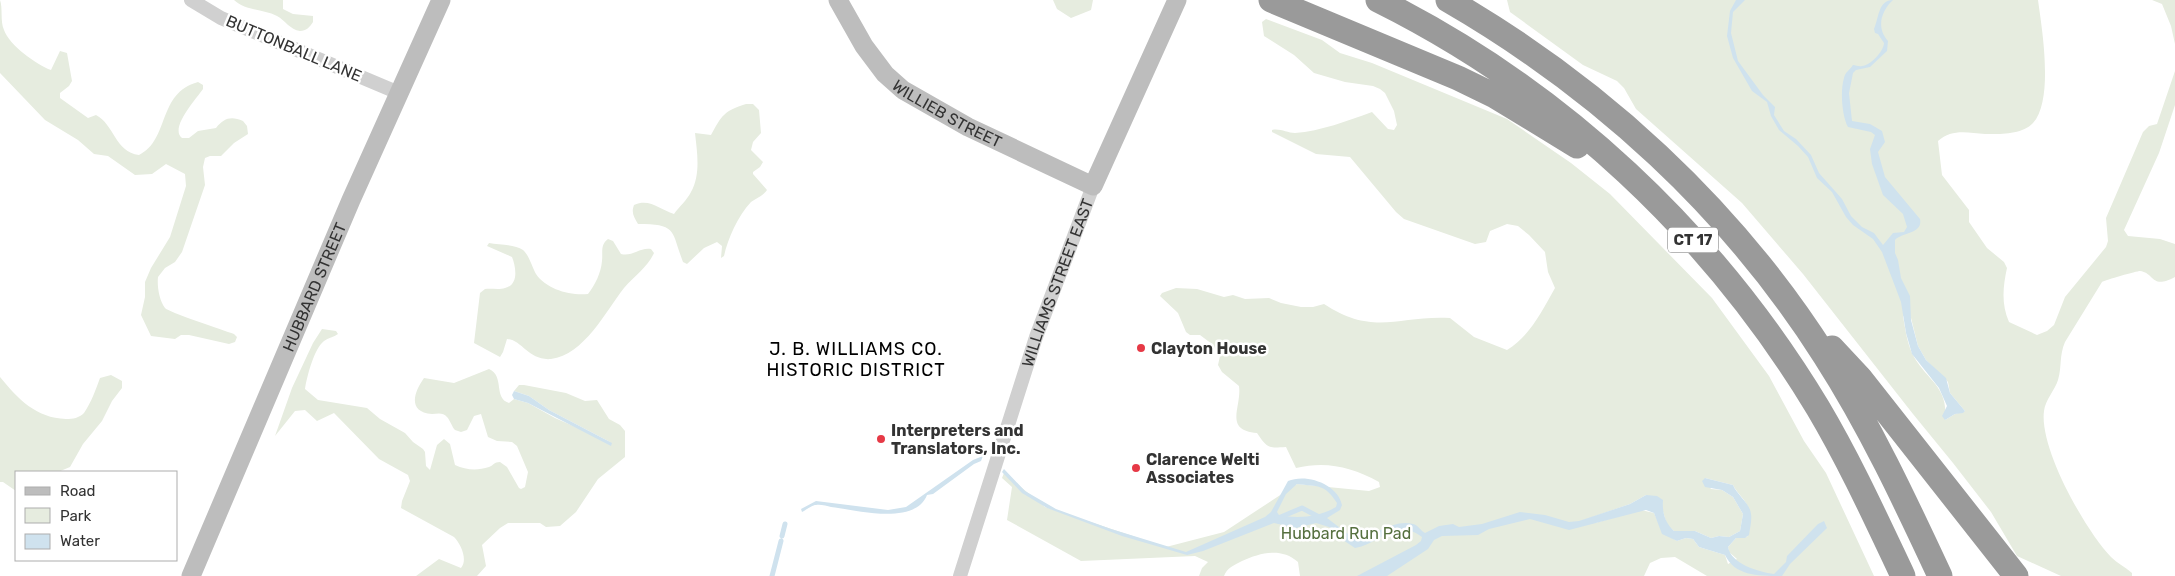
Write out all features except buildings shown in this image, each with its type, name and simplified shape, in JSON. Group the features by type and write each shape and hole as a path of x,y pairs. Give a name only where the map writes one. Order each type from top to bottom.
{"highway":[{"path":"1271,0 1458,78 1502,100 1575,145 1612,158"},
{"name":"CT 17","path":"1378,0 1432,28 1484,60 1548,106 1612,158 1703,251 1752,310 1809,395 1838,444 1903,576"},
{"name":"CT 17","path":"1448,0 1516,42 1614,115 1643,141 1728,226 1765,270 1826,357 1874,442 1940,576"},
{"path":"1803,323 1833,349 1860,378 2016,576"}],"street":[{"name":"BUTTONBALL LANE","path":"191,0 221,18 399,93"},
{"name":"HUBBARD STREET","path":"191,576 328,252 440,0"},
{"name":"WILLIEB STREET","path":"838,0 864,46 886,74 903,90 968,127 1093,186"},
{"name":"WILLIAMS STREET EAST","path":"960,576 1036,337 1093,186 1177,0"}],"green space":[{"path":"0,0 3,26 11,42 38,64 51,70 60,51 67,53 72,81 60,93 60,98 88,118 96,115 102,119 125,149 131,153 139,155 149,148 156,139 169,106 176,96 185,88 198,82 203,85 203,89 181,120 179,133 182,138 189,138 198,131 216,128 228,119 243,121 247,126 248,134 234,143 221,156 205,158 203,167 205,185 182,252 175,262 165,268 158,277 158,289 165,308 234,334 237,337 235,342 229,344 189,335 181,335 175,339 151,336 141,315 145,297 145,282 151,268 170,237 186,186 185,174 166,164 152,174 135,175 108,156 94,154 78,140 45,120 0,73"},
{"path":"234,0 283,0 283,9 293,14 313,16 313,22 306,29 296,30 277,16 249,8"},
{"path":"1053,0 1093,0 1091,10 1071,18 1057,9"},
{"path":"1507,0 2038,0 2044,46 2045,82 2039,112 2033,123 2017,132 1997,134 1955,133 1949,134 1938,141 1942,175 1969,210 1969,222 1987,248 2004,262 2007,268 2004,295 2006,315 2009,322 2037,335 2047,331 2054,325 2065,297 2106,247 2108,241 2106,218 2143,132 2149,126 2157,124 2175,71 2175,105 2159,153 2124,230 2128,236 2160,239 2175,244 2175,277 2162,282 2154,280 2145,272 2140,271 2102,282 2065,342 2058,380 2044,411 2044,427 2049,446 2056,466 2077,509 2100,544 2113,559 2132,573 2132,576 2061,576 2017,556 1991,512 1953,463 1803,274 1742,203 1636,109 1624,88 1617,81 1583,65 1510,12","holes":["1903,316 1911,318 1918,346 1926,360 1948,382 1950,393 1965,411 1945,420 1945,408 1940,391 1912,353 1906,335"]},
{"path":"2152,0 2175,0 2175,44 2171,26 2162,4"},
{"name":"Hubbard Run Pad","path":"1266,19 1322,40 1340,53 1372,63 1507,119 1571,163 1610,194 1712,298 1769,376 1804,441 1826,473 1874,576 1707,576 1675,557 1661,558 1650,563 1644,576 1300,576 1298,562 1285,554 1270,553 1239,562 1229,569 1224,576 1199,576 1202,568 1208,562 1195,556 1081,561 1007,520 1012,487 1002,478 1004,473 1045,507 1166,547 1224,532 1297,484 1369,491 1380,487 1379,482 1349,469 1329,465 1296,468 1286,447 1266,445 1257,433 1240,427 1236,416 1239,386 1222,372 1218,365 1220,356 1212,344 1200,335 1190,335 1186,332 1178,313 1160,296 1162,293 1176,288 1197,289 1224,297 1233,295 1245,299 1269,298 1281,303 1301,307 1313,307 1324,304 1358,320 1372,322 1450,318 1474,337 1507,350 1529,330 1555,288 1548,272 1545,252 1518,226 1507,224 1490,231 1486,242 1475,244 1404,219 1350,157 1316,154 1272,132 1272,130 1281,130 1295,133 1314,130 1372,112 1388,129 1394,130 1397,125 1394,111 1385,93 1380,89 1314,73 1294,55 1264,36 1262,22","holes":["1705,478 1733,485 1747,505 1750,526 1747,537 1736,538 1728,547 1729,552 1737,559 1728,564 1725,555 1699,547 1693,539 1686,538 1677,541 1671,538 1662,530 1654,513 1641,510 1595,523 1581,521 1630,504 1646,495 1662,508 1667,525 1674,531 1695,531 1711,538 1719,536 1729,537 1740,531 1743,514 1733,497 1722,490 1711,489"]},
{"path":"746,104 753,104 759,110 761,133 753,142 751,150 763,162 753,174 767,190 751,202 738,220 724,256 721,258 722,246 717,242 704,248 687,264 683,262 671,231 667,228 651,224 638,224 633,213 634,205 640,203 650,204 674,214 689,195 696,178 698,163 695,133 711,135 724,115"},
{"path":"608,239 613,241 621,254 625,255 643,249 651,249 654,253 645,267 624,288 593,331 574,349 563,356 543,359 531,354 512,340 507,339 500,357 474,343 480,293 485,289 500,289 509,286 513,283 515,275 512,257 487,246 489,243 523,250 536,274 546,284 566,293 588,294 599,274 603,246"},
{"path":"322,329 336,331 338,334 324,341 317,350 309,370 305,389 318,400 367,408 380,419 405,433 423,449 426,466 430,470 437,445 444,439 450,444 455,465 467,469 476,469 489,467 500,462 507,467 519,488 525,487 528,472 517,446 512,442 497,441 488,437 481,414 474,416 467,430 461,432 455,430 445,415 424,412 419,410 416,405 416,395 424,378 454,383 489,369 497,377 501,397 504,400 509,403 514,399 528,403 555,418 612,443 549,410 529,396 514,391 519,385 524,385 566,393 585,401 597,400 609,419 620,425 625,431 625,457 598,479 576,512 560,526 546,527 540,523 508,523 500,528 482,545 486,566 477,576 416,576 439,559 461,568 464,557 454,537 401,508 410,481 408,475 379,459 334,413 317,421 305,410 295,411 275,436 292,388 313,343"},
{"path":"111,375 122,381 122,388 112,401 102,421 83,444 70,467 60,471 15,471 15,490 0,482 0,377 29,406 46,415 66,419 76,418 84,413 100,378"}],"water":[{"path":"1736,0 1745,0 1733,12 1731,33 1738,61 1763,95 1775,107 1774,115 1784,131 1796,139 1811,155 1819,173 1842,199 1851,216 1862,227 1874,233 1883,245 1893,233 1904,232 1907,227 1903,214 1883,195 1872,164 1870,149 1875,135 1871,132 1848,127 1843,110 1842,90 1846,73 1853,65 1869,64 1882,50 1884,43 1878,34 1875,33 1874,29 1882,6 1884,3 1893,0 1885,9 1881,20 1882,31 1888,41 1887,51 1870,67 1856,70 1853,73 1849,93 1852,121 1870,124 1882,131 1885,142 1878,152 1885,177 1920,219 1920,224 1916,230 1895,240 1895,253 1901,278 1910,296 1911,320 1918,346 1926,360 1946,378 1950,393 1965,411 1963,413 1955,414 1945,420 1942,416 1947,406 1939,388 1912,354 1906,333 1901,302 1882,252 1873,239 1853,225 1846,217 1832,192 1817,178 1808,157 1779,130 1771,116 1767,102 1752,91 1733,58 1727,36 1730,11"},
{"path":"514,391 529,396 549,410 612,443 611,446 528,403 514,399 512,395"},
{"path":"983,456 981,461 933,494 927,495 920,505 910,510 884,514 819,505 802,512 801,509 816,501 888,510 906,507 973,460"},
{"path":"1004,469 1025,491 1056,509 1111,529 1186,552 1265,517 1271,512 1288,481 1303,478 1320,482 1334,491 1342,505 1340,510 1327,518 1356,540 1398,524 1415,525 1425,533 1439,526 1453,524 1459,527 1482,524 1520,512 1545,515 1569,522 1579,521 1630,504 1646,495 1657,496 1663,500 1665,517 1674,531 1695,531 1711,538 1719,536 1729,537 1740,531 1743,514 1733,497 1722,490 1705,487 1702,481 1705,478 1733,485 1750,510 1751,524 1749,535 1745,538 1736,538 1728,547 1734,558 1746,566 1774,574 1786,562 1787,556 1818,524 1824,521 1827,528 1790,564 1782,576 1764,576 1741,571 1729,562 1725,555 1699,547 1693,539 1686,538 1677,541 1662,534 1654,513 1646,510 1569,530 1530,519 1489,529 1478,535 1442,536 1434,540 1428,549 1387,576 1357,576 1416,545 1421,541 1422,537 1413,532 1396,531 1364,546 1355,548 1343,540 1338,532 1329,527 1316,523 1296,528 1274,523 1203,551 1187,555 1122,536 1047,508 1022,493 1002,472","holes":["1297,484 1324,489 1337,503 1336,507 1323,513 1308,516 1279,515 1277,512 1286,494"]}],"waterway":[{"path":"1276,519 1302,508 1321,518"},
{"path":"782,536 785,524"},
{"path":"772,576 781,541"}],"place":[{"name":"Clayton House","path":"1141,348"},
{"name":"Interpreters and Translators, Inc.","path":"881,439"},
{"name":"Clarence Welti Associates","path":"1136,468"}],"district":[{"name":"J. B. WILLIAMS CO. HISTORIC DISTRICT","path":"856,359"}]}
